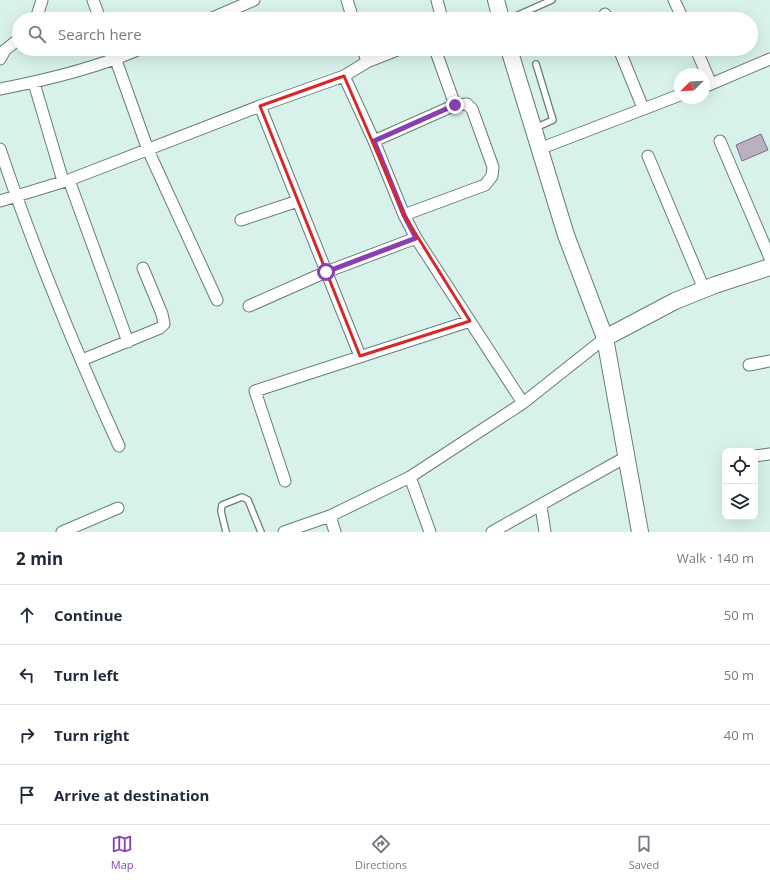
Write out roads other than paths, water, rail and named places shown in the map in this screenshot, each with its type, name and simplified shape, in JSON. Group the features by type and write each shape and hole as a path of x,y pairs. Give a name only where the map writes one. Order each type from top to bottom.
{"main road":[{"path":"496,0 499,12"},
{"path":"511,56 566,235 605,338 640,532"},
{"path":"605,338 675,301 704,289 770,267"}],"street":[{"path":"38,12 42,0"},
{"path":"93,0 97,12"},
{"path":"226,12 254,0"},
{"path":"347,0 351,12"},
{"path":"437,0 440,12"},
{"path":"674,0 680,12"},
{"path":"0,59 5,50 12,44"},
{"path":"0,89 34,83 108,56"},
{"path":"115,56 148,150 217,300"},
{"path":"365,56 367,62"},
{"path":"0,201 66,180 260,106 344,76 367,62 382,56"},
{"path":"438,56 455,105"},
{"path":"622,56 643,108"},
{"path":"698,56 702,68"},
{"path":"710,84 770,59"},
{"path":"344,76 374,141 404,215 416,238 522,403"},
{"path":"34,83 66,180 128,342"},
{"path":"539,148 674,97"},
{"path":"374,141 455,105 467,104 472,109 493,167 492,176 485,185 404,215"},
{"path":"260,106 360,356"},
{"path":"720,141 770,258"},
{"path":"0,149 16,196 82,360 119,446"},
{"path":"648,156 704,289"},
{"path":"240,220 298,200"},
{"path":"249,306 326,272 416,238"},
{"path":"82,360 160,328 164,324 162,314 143,268"},
{"path":"285,481 255,391 470,321"},
{"path":"284,532 330,516 410,477 522,403 605,338"},
{"path":"749,365 770,361"},
{"path":"758,456 770,454"},
{"path":"492,532 541,506 626,457"},
{"path":"410,477 430,532"},
{"path":"541,506 545,532"},
{"path":"62,532 118,508"},
{"path":"330,516 335,532"}],"lane":[{"path":"525,12 552,0"},
{"path":"532,128 553,120 536,64"},
{"path":"226,532 221,511 222,505 242,497 248,500 261,532"}]}
